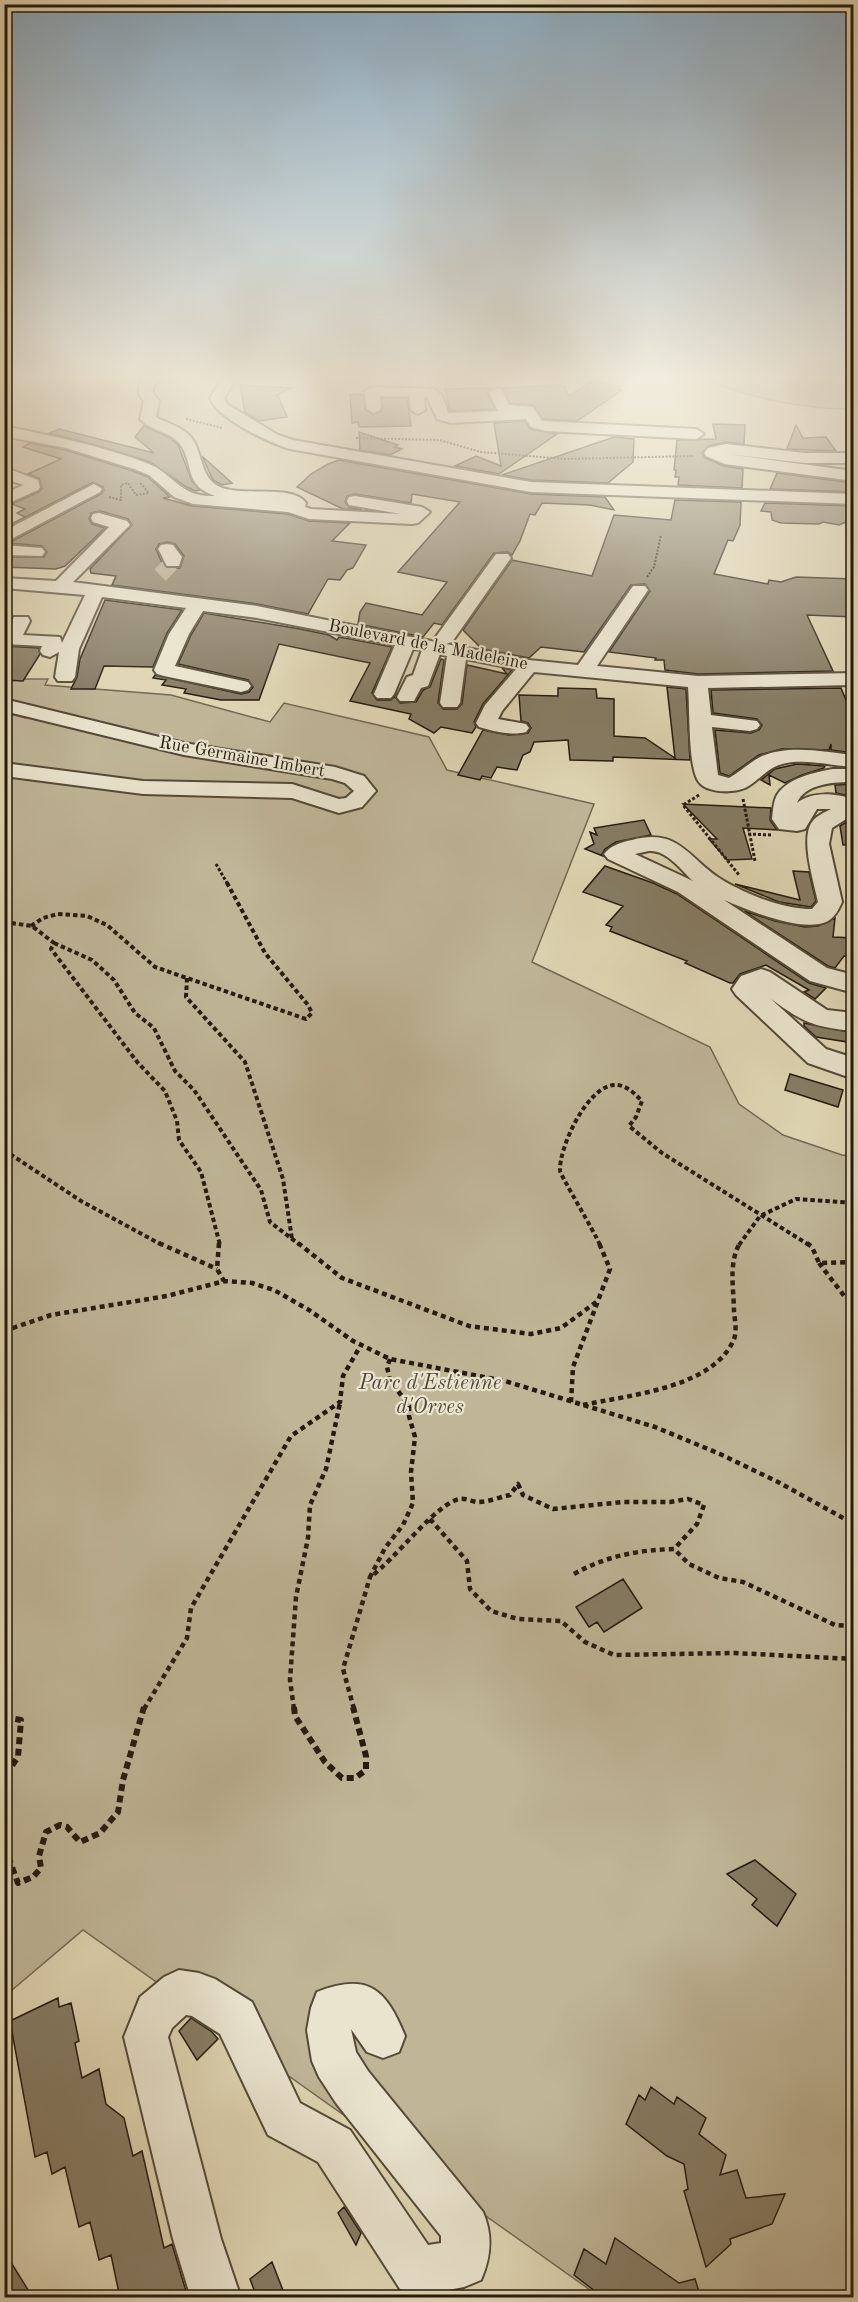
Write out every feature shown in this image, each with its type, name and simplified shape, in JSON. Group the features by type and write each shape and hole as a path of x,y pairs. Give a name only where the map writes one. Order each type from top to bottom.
{"street":[{"path":"4,500 32,485"},
{"path":"171,485 193,499 292,508 309,514 345,518 412,519 423,512 355,501"},
{"path":"206,485 232,495 291,499 298,503 292,508"},
{"path":"528,485 854,499"},
{"path":"4,538 94,489"},
{"path":"58,588 121,525 99,518"},
{"path":"4,550 36,552"},
{"path":"407,697 414,681 421,682 502,558"},
{"name":"Boulevard de la Madeleine","path":"4,574 58,588 151,584 210,603 406,643 534,655 587,666 698,682 854,667"},
{"name":"Boulevard de la Madeleine","path":"4,583 307,611 444,647 530,666 587,666 854,679"},
{"path":"587,666 639,590"},
{"path":"65,677 69,649 92,598 98,591"},
{"path":"210,603 179,634 164,670 241,686"},
{"path":"21,621 11,640 53,641 50,651"},
{"path":"384,694 406,643"},
{"path":"444,647 450,703"},
{"path":"519,729 486,723 492,709 530,666"},
{"path":"698,682 704,762 708,778 721,786 731,786 774,758 802,757 854,761"},
{"name":"Rue Germaine Imbert","path":"4,705 184,749 335,773 355,779 362,784 365,791 359,800 351,805 337,806 294,791 189,790 122,786 4,769"},
{"path":"701,720 750,725"},
{"path":"854,776 836,775 808,780 787,796 783,819 787,825 797,824 803,807 810,803 826,801 845,804 846,808 821,825 818,844 830,902 826,910 814,917 789,915 715,886 669,848 657,843 622,850 616,854 686,887 819,975 854,984"},
{"path":"830,818 854,820"},
{"path":"854,1022 822,1019 761,978 750,982 745,989 817,1056 854,1069"},
{"path":"216,2298 197,2239 146,2037 156,2013 179,1992 199,1995 236,2018 284,2119 334,2146 417,2272 464,2263 466,2229 352,2087 334,2061 329,2030 333,2008 360,2004 383,2036"}],"path":[{"path":"94,489 121,500 121,485"},
{"path":"130,485 136,495 149,493 140,485"},
{"path":"639,590 654,567 661,535"},
{"path":"708,778 698,796 683,805 751,890 753,901"},
{"path":"742,796 755,861"},
{"path":"748,834 776,835"},
{"path":"31,926 40,919 69,912 104,921 115,930 125,944 155,967 306,1019 312,1013 308,1005 265,953 247,916 216,864"},
{"path":"4,922 18,922 38,928 54,943 92,960 114,980 135,1013 154,1028 175,1071 194,1090 261,1190 270,1222 342,1278 469,1326 531,1334 561,1328 599,1300"},
{"path":"54,943 51,949 76,984 138,1063 165,1091 177,1121 178,1140 201,1172 220,1246 217,1269"},
{"path":"187,978 186,997 245,1062 283,1179 292,1239"},
{"path":"572,1402 573,1367 584,1332 610,1269 598,1238 581,1205 560,1173 566,1140 579,1115 601,1091 613,1085 626,1087 642,1101 636,1117 629,1126 641,1138 760,1216 794,1234 812,1247 819,1263 845,1297 854,1302"},
{"path":"4,1150 88,1207 171,1251 217,1269 225,1281"},
{"path":"582,1405 689,1381 711,1368 726,1353 735,1337 733,1262 738,1246 760,1216 796,1199 854,1203"},
{"path":"819,1263 854,1262"},
{"path":"4,1331 51,1315 167,1296 225,1281 252,1283 273,1290 309,1310 361,1345 390,1359 505,1381 655,1427 720,1454 778,1482 854,1524"},
{"path":"361,1345 343,1376 326,1468 310,1505 309,1539 296,1596 290,1680 295,1716 326,1762 342,1778 355,1778 366,1770 363,1746 343,1669 358,1609 370,1576 385,1548 403,1525 413,1503 411,1472 415,1437 409,1416 409,1406 390,1380 387,1367 390,1359"},
{"path":"4,1846 18,1883 33,1877 41,1868 39,1856 46,1832 60,1825 67,1827 80,1842 100,1833 118,1812 123,1780 145,1705 186,1638 191,1608 291,1436 340,1402"},
{"path":"370,1576 383,1569 430,1519 459,1499 480,1502 510,1495 518,1484 523,1495 553,1509 623,1502 670,1502 688,1499 704,1505 697,1524 674,1549 638,1550 614,1555 574,1574"},
{"path":"430,1519 467,1561 470,1589 491,1611 518,1619 561,1621 585,1642 614,1655 735,1653 854,1659"},
{"path":"674,1549 689,1564 719,1578 743,1582 835,1625 854,1626"},
{"path":"4,1717 21,1720 18,1757 4,1777"}],"green space":[{"path":"39,485 103,485 51,509 17,497"},
{"name":"Parc d'Estienne d'Orves","path":"5,679 48,679 45,685 171,695 270,722 284,703 429,737 447,770 594,804 532,962 710,1047 739,1104 783,1135 842,1155 853,1156 853,2297 600,2297 83,1930 5,1996 4,712 26,718 33,705 5,700"}],"building":[{"path":"41,485 86,485 4,528 25,517 17,513 25,509 12,504 39,492"},
{"path":"100,485 157,485 170,497 163,498 192,506 288,514 309,521 350,523 332,541 366,545 353,568 347,570 340,580 328,579 308,614 257,604 112,585 116,576 91,573 90,569 132,525 128,519 100,511 91,513 89,519 92,524 105,528 65,566 56,569 4,567 4,557 44,557 47,552 42,546 9,543 101,494 103,487","holes":["167,542 175,544 184,556 180,568 167,568 162,563 156,549 159,544"]},
{"path":"196,485 200,490 195,491 185,486"},
{"path":"483,485 531,494 605,497 614,510 590,505 542,503 535,515 530,514 512,555 508,552 494,553 442,625 434,623 423,637 358,624 360,612 366,603 422,615 447,582 398,572 460,502 412,494 411,503 355,494 347,496 345,502 349,507 362,510 343,509 297,487"},
{"path":"687,485 742,485 742,488"},
{"path":"772,485 854,485 854,492 770,489"},
{"path":"675,500 741,502 740,525 733,541 728,540 714,574 768,584 769,580 781,582 796,577 854,579 854,617 807,615 833,671 698,674 665,670 664,660 655,660 656,658 609,652 650,591 645,584 631,585 584,652 541,647 529,658 482,649 463,630 512,560 592,576 614,515 671,520"},
{"path":"765,503 854,506 854,519 839,525 823,522 819,524 781,523 772,520 771,512 761,511"},
{"path":"105,600 182,610 167,633 153,667 104,666 95,689 71,689 77,677 80,659"},
{"path":"204,613 300,629 329,635 337,640 339,637 392,647 372,693 377,700 391,700 395,696 400,703 416,702 423,690 430,687 441,659 444,660 438,703 443,709 457,709 462,704 467,665 507,674 502,668 512,670 483,704 474,722 476,727 472,733 441,727 434,733 409,719 411,714 350,701 370,663 279,644 259,700 221,700 184,693 186,689 162,685 166,680 153,678 155,675 241,694 249,692 253,687 248,680 178,664"},
{"path":"4,646 39,648 40,654 23,681 4,680"},
{"path":"667,687 686,689 690,760 613,757 613,761 570,760 568,740 534,742 530,752 523,755 517,770 497,767 491,778 482,776 480,780 458,775 483,730 509,735 528,733 531,728 528,723 521,721 519,695 558,696 558,688 596,689 597,698 614,699 614,736 645,738 675,758"},
{"path":"841,688 846,700 854,700 854,753 831,750 831,744 829,750 782,749 759,755 729,776 720,773 715,730 751,733 759,730 762,725 757,719 713,713 711,690"},
{"path":"797,764 825,766 785,783 769,775 770,785 761,780 775,769"},
{"path":"854,784 854,797 836,793 835,785"},
{"path":"683,804 771,808 770,820 777,830 743,828 752,859 727,860 709,839 717,839"},
{"path":"854,817 854,844 843,845 840,826"},
{"path":"644,820 651,835 616,842 605,849 603,856 585,849 594,844 590,832 597,835 594,828"},
{"path":"605,866 677,894 809,983 826,988 815,999 804,992 809,990 766,965 740,974 733,983 730,983 685,963 687,961 610,931 612,927 606,925 623,906 583,892"},
{"path":"793,871 809,872 816,901 811,907 779,902 735,884 800,900"},
{"path":"744,911 775,921 805,927 818,926 835,918 833,937 854,938 854,957 844,956 835,968 828,966"},
{"path":"804,1023 854,1033 854,1043 816,1037 804,1026"},
{"path":"790,1074 843,1090 838,1107 785,1090"},
{"path":"623,1579 642,1608 604,1632 597,1622 589,1627 576,1607"},
{"path":"755,1860 796,1894 777,1926 752,1905 757,1899 727,1874"},
{"path":"58,1998 59,2007 71,2003 79,2041 75,2043 82,2078 99,2069 106,2104 124,2118 133,2156 142,2151 164,2248 172,2244 188,2298 120,2298 111,2255 99,2260 90,2222 79,2227 65,2167 52,2174 47,2152 35,2157 10,2021"},
{"path":"191,2018 212,2032 218,2039 197,2060 179,2031"},
{"path":"651,2087 674,2104 677,2097 706,2118 699,2134 726,2155 720,2175 737,2170 746,2198 785,2194 772,2224 730,2239 731,2244 706,2267 684,2191 688,2189 684,2164 667,2156 626,2124 639,2095 645,2100"},
{"path":"344,2207 361,2233 356,2245 338,2213"},
{"path":"615,2238 679,2283 695,2279 701,2298 604,2298 574,2275 584,2249 606,2264"},
{"path":"4,2251 33,2298 4,2298"},
{"path":"272,2262 286,2298 257,2298 250,2279"}],"tunnel":[{"path":"160,575 173,562"}]}
